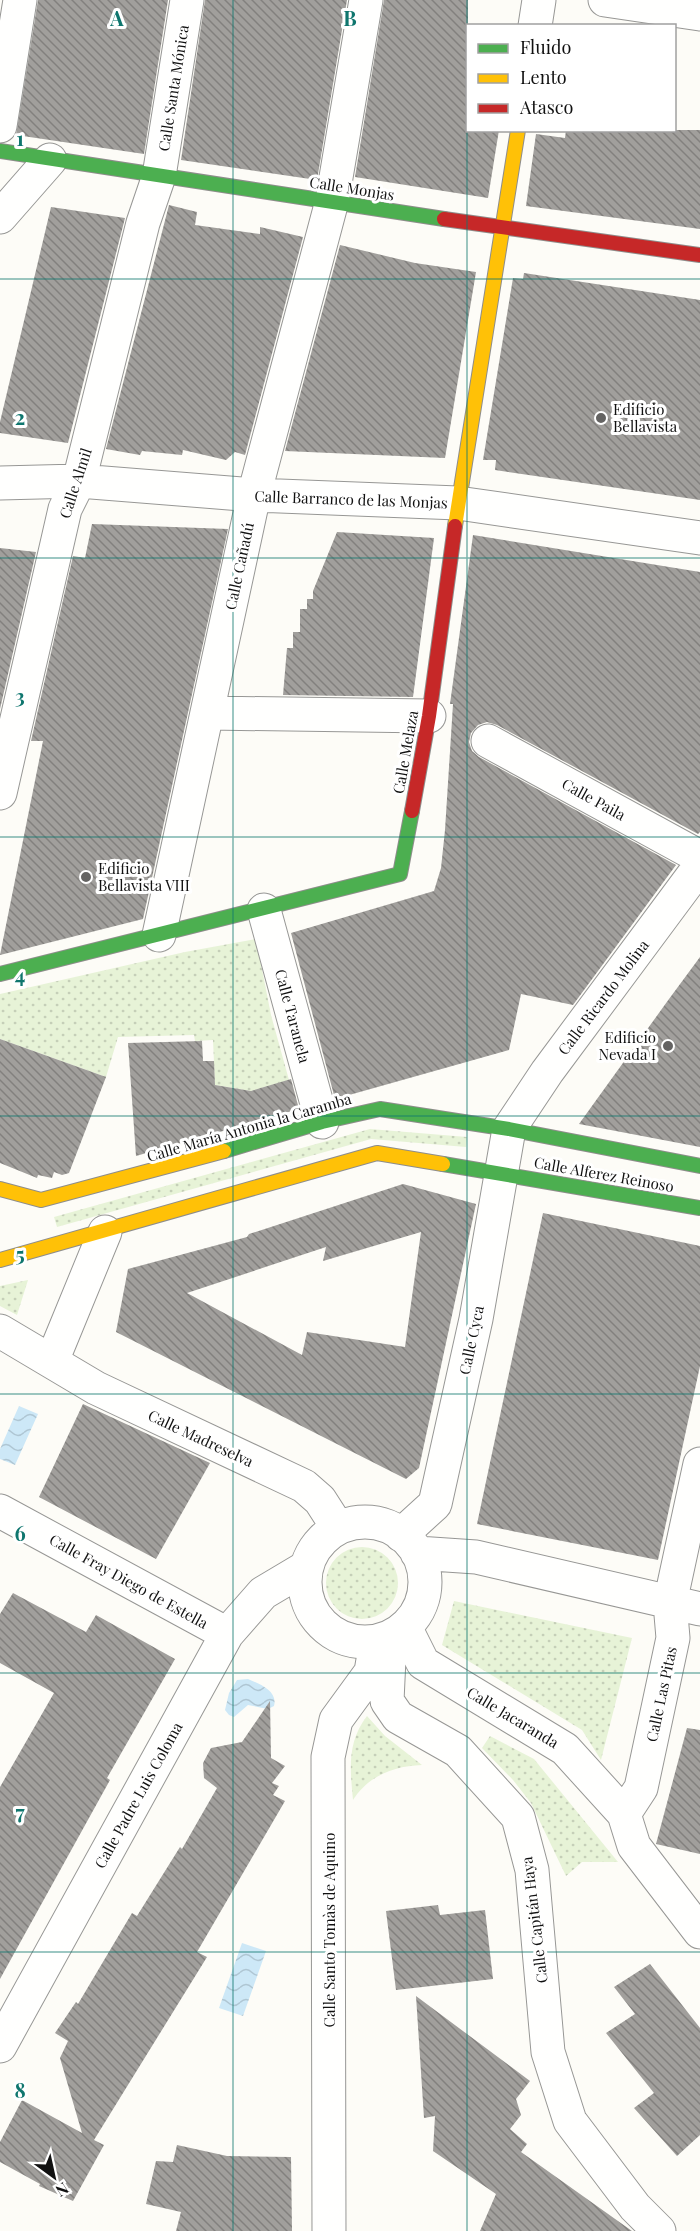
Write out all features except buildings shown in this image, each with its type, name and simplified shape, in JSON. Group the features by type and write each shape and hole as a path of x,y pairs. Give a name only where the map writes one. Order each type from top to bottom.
{"street":[{"path":"0,126 20,0"},
{"name":"Calle Santa Mónica","path":"159,176 187,0"},
{"name":"Calle Cañadú","path":"159,935 254,495 332,201 366,0"},
{"path":"535,24 539,0"},
{"path":"605,0 700,14"},
{"name":"Calle Melaza","path":"0,974 264,910 400,874 429,716 458,503 519,132"},
{"name":"Calle Monjas","path":"0,151 503,228 700,255"},
{"path":"0,217 50,160"},
{"name":"Calle Almil","path":"0,793 8,729 65,509 79,481 143,223 159,176"},
{"name":"Calle Barranco de las Monjas","path":"0,483 79,481 254,495 458,503 700,538"},
{"path":"208,713 429,716"},
{"name":"Calle Paila","path":"488,741 700,857"},
{"name":"Calle Ricardo Molina","path":"509,1130 547,1072 700,866"},
{"name":"Calle Taranela","path":"264,910 322,1122"},
{"name":"Calle María Antonia la Caramba","path":"0,1190 41,1200 380,1108 509,1130"},
{"name":"Calle Alferez Reinoso","path":"509,1130 700,1166"},
{"name":"Calle Cyca","path":"409,1544 435,1504 476,1319 509,1130"},
{"path":"0,1260 377,1153 502,1172"},
{"name":"Calle Alferez Reinoso","path":"502,1172 700,1208"},
{"path":"52,1361 105,1232"},
{"name":"Calle Madreselva","path":"0,1331 96,1388 304,1486 320,1500 338,1528"},
{"name":"Calle Las Pitas","path":"624,1814 641,1788 673,1638 685,1606 700,1464"},
{"name":"Calle Fray Diego de Estella","path":"0,1511 227,1634"},
{"path":"371,1522 387,1526 409,1544 424,1572 424,1593 417,1611 390,1635 356,1642 337,1636 321,1624 309,1608 305,1588 305,1568 312,1552 324,1538 338,1528 354,1523 371,1522"},
{"path":"409,1544 476,1557 685,1606"},
{"name":"Calle Padre Luis Coloma","path":"0,2046 227,1634 263,1593 305,1568"},
{"name":"Calle Jacaranda","path":"390,1635 423,1663 565,1749 624,1814 634,1846 700,1932"},
{"name":"Calle Santo Tomàs de Aquino","path":"329,2231 328,1757 336,1720 371,1672 390,1635"},
{"name":"Calle Capitán Haya","path":"390,1635 387,1701 398,1718 458,1751 518,1818 532,1870 548,2052 570,2121 636,2207 659,2231"}],"green space":[{"path":"256,939 271,1015 289,1080 251,1091 215,1085 213,1040 195,1041 194,1035 118,1037 106,1077 0,1039 0,994 185,952"},
{"path":"370,1129 467,1137 466,1147 371,1139 57,1227 54,1217"},
{"path":"28,1280 17,1315 0,1306 0,1286"},
{"path":"369,1547 388,1557 396,1569 398,1583 396,1597 388,1609 376,1617 355,1619 336,1609 328,1597 326,1576 336,1557 348,1549"},
{"path":"454,1601 632,1638 601,1760 582,1730 442,1645"},
{"path":"367,1716 385,1736 422,1765 402,1767 375,1778 359,1791 353,1800 351,1756 356,1736"},
{"path":"490,1736 534,1759 618,1862 582,1862 566,1876 531,1803 513,1780 482,1748"}],"water":[{"path":"19,1406 38,1414 15,1465 0,1459 0,1449"},
{"path":"248,1679 271,1692 275,1701 274,1706 268,1709 248,1705 234,1717 229,1715 225,1710 229,1693 237,1680"},
{"path":"242,1943 266,1951 243,2016 219,2008"}],"traffic: fast":[{"path":"0,151 444,219"},
{"path":"0,974 400,874 412,811"},
{"path":"224,1151 322,1122 380,1109 509,1129 700,1166"},
{"path":"443,1164 700,1208"}],"traffic: slow":[{"path":"455,526 518,132"},
{"path":"0,1189 41,1200 224,1151"},
{"path":"0,1260 377,1153 443,1164"}],"traffic: jam":[{"path":"444,219 700,255"},
{"path":"412,811 429,716 455,526"}],"place":[{"name":"Edificio Bellavista","path":"601,418"},
{"name":"Edificio Bellavista VIII","path":"86,877"},
{"name":"Edificio Nevada I","path":"668,1046"}]}
